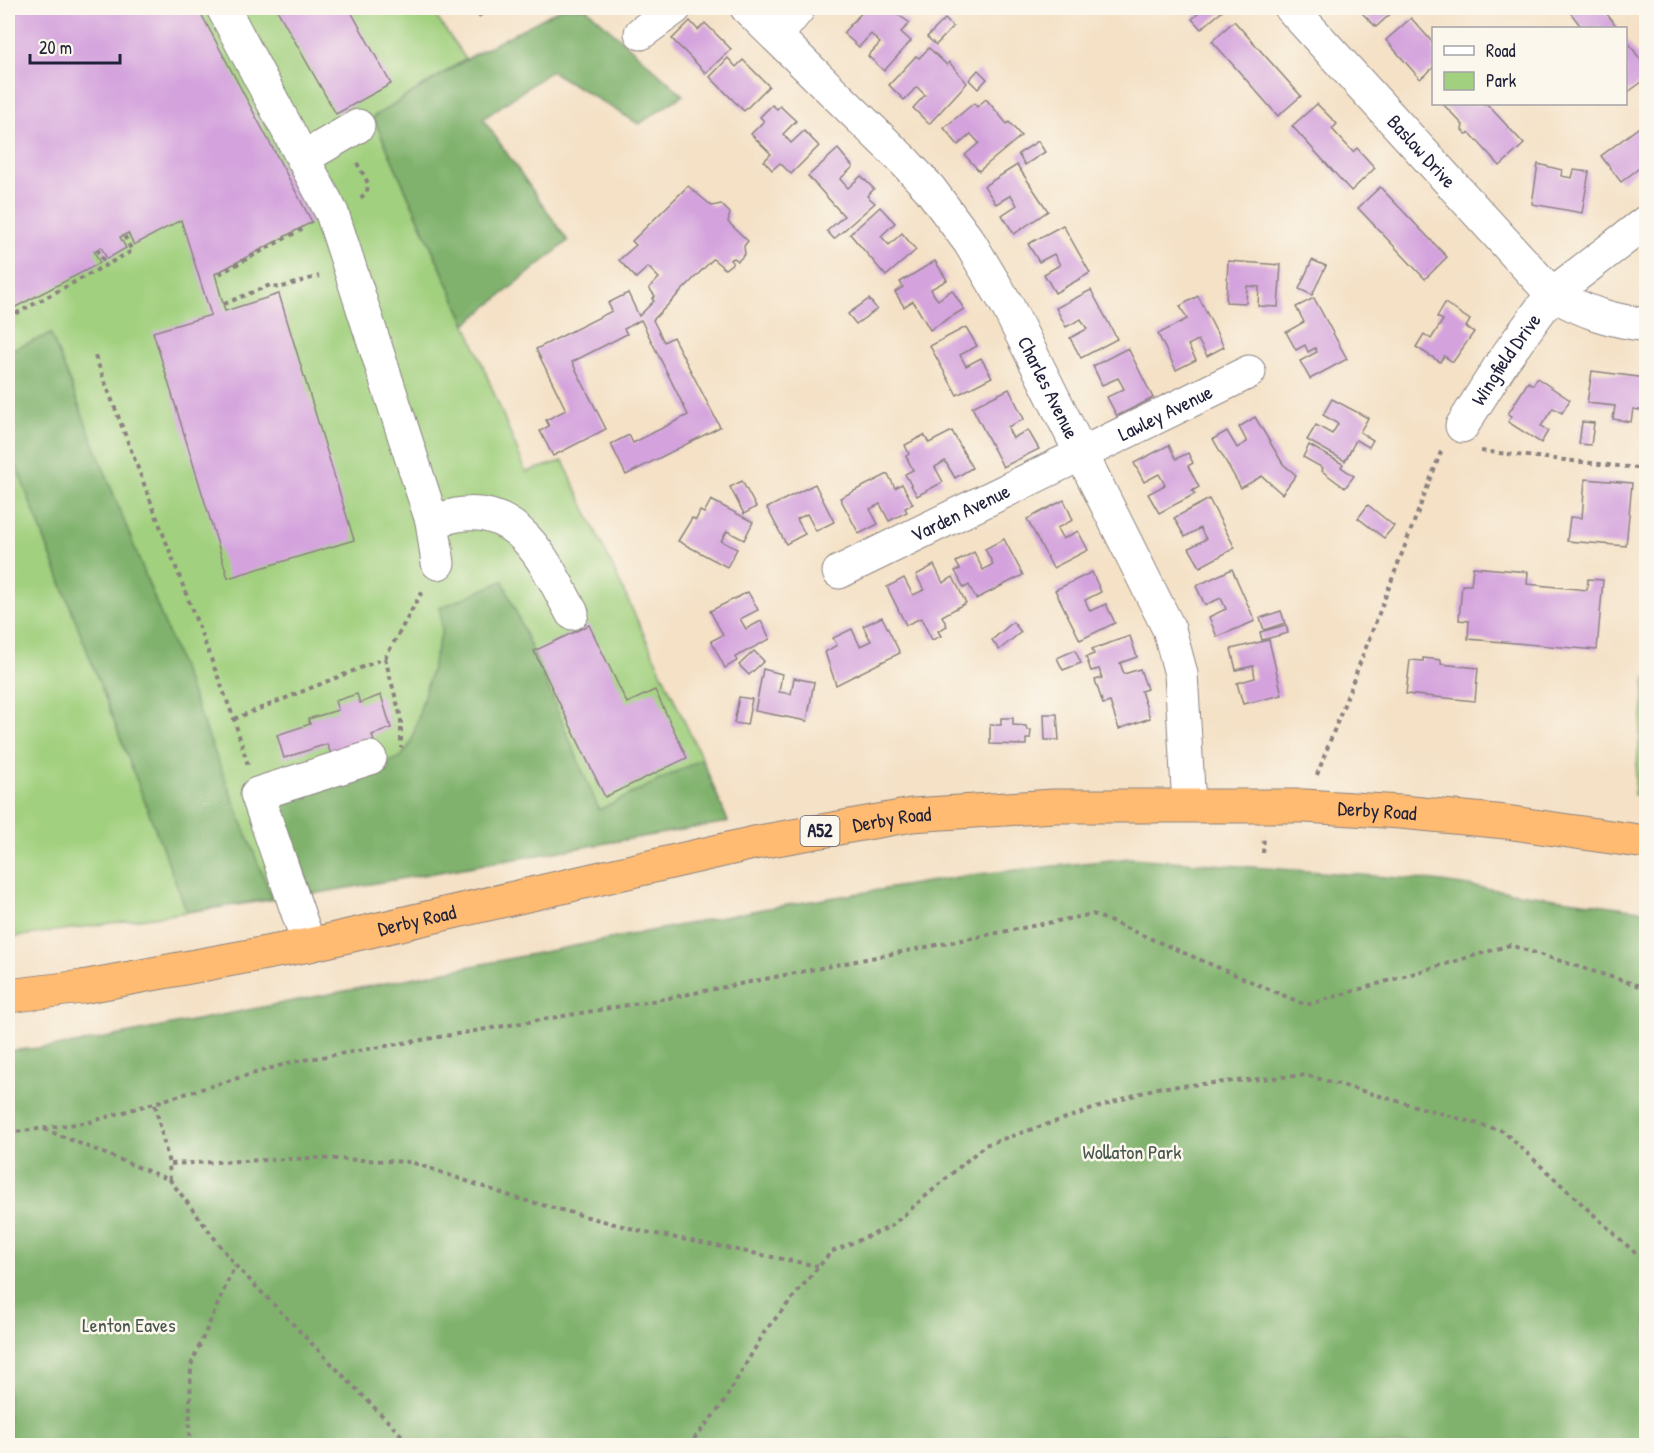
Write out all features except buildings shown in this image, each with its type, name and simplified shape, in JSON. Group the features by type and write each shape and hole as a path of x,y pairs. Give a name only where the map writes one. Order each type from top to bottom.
{"highway":[{"name":"Derby Road","path":"8,996 82,987 309,945 754,843 912,815 1054,806 1267,805 1401,812 1506,822 1647,842"}],"street":[{"path":"223,8 332,213 432,521 438,563"},
{"path":"641,33 675,8"},
{"name":"Charles Avenue","path":"747,8 904,161 948,212 1007,305 1169,629 1177,654 1185,711 1190,806"},
{"name":"Baslow Drive","path":"1292,8 1552,294 1584,312 1619,322 1647,325"},
{"path":"776,36 798,9"},
{"path":"303,158 349,130"},
{"name":"Wingfield Drive","path":"1459,429 1503,361 1552,294 1647,222"},
{"name":"Lawley Avenue","path":"1083,454 1249,372"},
{"name":"Varden Avenue","path":"839,572 1083,454"},
{"path":"432,521 464,514 495,516 522,533 540,553 572,613"},
{"path":"309,945 256,794 370,758"}],"path":[{"path":"349,130 368,183 367,192 353,202"},
{"path":"220,271 221,273 310,225"},
{"path":"8,318 132,251 124,235"},
{"path":"97,249 106,265"},
{"path":"224,304 270,285 279,288 351,267"},
{"path":"95,356 234,719 256,794"},
{"path":"1313,786 1442,448 1459,429 1476,444 1477,451 1647,469"},
{"path":"234,719 385,658 438,563"},
{"path":"370,758 402,747 401,718 385,658"},
{"path":"8,1133 90,1122 292,1062 669,998 1093,915 1306,1005 1510,945 1647,988"},
{"path":"688,1446 722,1405 765,1331 831,1252 890,1227 985,1145 1156,1088 1306,1075 1503,1131 1647,1263"},
{"path":"155,1105 169,1164 170,1180"},
{"path":"43,1128 170,1180 236,1265 412,1446"},
{"path":"169,1164 312,1158 411,1162 516,1198 641,1231 819,1266"},
{"path":"189,1446 191,1365 236,1265"}],"green space":[{"path":"8,8 430,8 466,59 373,117 466,324 526,472 563,461 702,759 728,822 312,894 8,938"},
{"path":"562,8 586,8 683,95 639,124 551,71 483,119 568,241 466,324 373,117 472,56"},
{"path":"51,334 272,899 187,912 8,444 8,351"},
{"path":"503,581 599,810 702,759 728,822 312,894 272,799 323,786 401,757 411,743 442,631 440,608"},
{"path":"1646,676 1646,797 1634,795"},
{"name":"Wollaton Park","path":"1130,858 1427,880 1646,911 1646,1445 8,1445 8,1051 69,1045 763,909 970,875"}],"park label":[{"name":"Lenton Eaves","path":"129,1325"}]}
